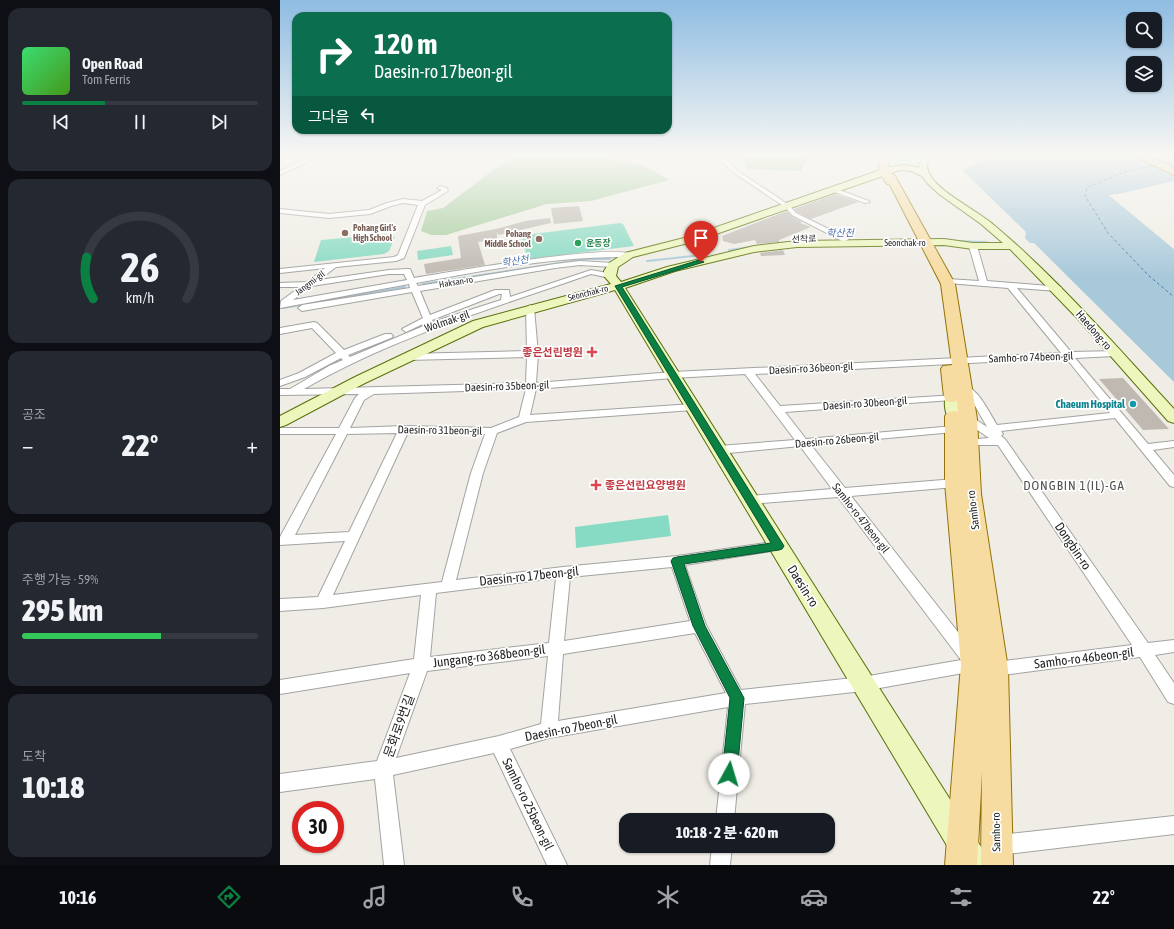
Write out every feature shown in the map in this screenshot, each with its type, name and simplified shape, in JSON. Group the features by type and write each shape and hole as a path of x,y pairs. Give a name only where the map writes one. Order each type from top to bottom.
{"main road":[{"name":"Samho-ro","path":"900,196 922,241 948,281 954,360 971,494 996,855"},
{"name":"Samho-ro","path":"922,241 938,277 954,360"},
{"name":"Samho-ro","path":"960,415 955,483 984,667 966,858"}],"street":[{"path":"334,265 396,259 401,256 422,204 436,196"},
{"path":"773,196 787,206 794,214 845,239"},
{"name":"Haksan-ro","path":"280,307 412,280 578,256 629,255 692,239 815,196"},
{"path":"852,196 867,202"},
{"name":"Haedong-ro","path":"946,196 982,219 1033,263 1174,418"},
{"path":"280,211 329,216 370,212 389,204 403,201 418,202 422,204"},
{"path":"977,240 985,232 982,219"},
{"path":"977,240 993,237 1009,243"},
{"name":"선착로","path":"701,262 729,248 749,244 805,239 922,241"},
{"path":"977,240 984,284"},
{"name":"Seonchak-ro","path":"280,422 340,390 478,324 530,308 614,276 701,262 754,249 797,244 922,241 957,243 977,240 990,246 1009,243"},
{"name":"Haksan-ro","path":"280,307 416,289 574,264 614,276 629,255"},
{"name":"Jangmi-gil","path":"280,271 334,265"},
{"name":"Jangmi-gil","path":"280,307 334,265"},
{"path":"280,285 308,284 407,271 416,289 429,323"},
{"path":"280,383 345,357 400,332 429,323 498,292 506,292 505,300 591,272 614,276"},
{"name":"Daesin-ro","path":"614,276 673,375 863,684 966,858"},
{"path":"948,281 1058,289"},
{"path":"1010,286 1174,483"},
{"path":"524,419 530,402 533,354 530,308"},
{"path":"280,331 314,324 345,357"},
{"name":"Samho-ro 74beon-gil","path":"954,360 1114,353"},
{"path":"407,357 533,354"},
{"path":"291,391 345,357"},
{"name":"Daesin-ro 36beon-gil","path":"673,375 954,360"},
{"name":"Samho-ro 47beon-gil","path":"748,371 841,492 984,667"},
{"name":"Daesin-ro 35beon-gil","path":"280,392 531,386 673,375"},
{"path":"283,541 344,432 360,398 372,391"},
{"path":"978,402 1001,441 960,415 978,402"},
{"name":"Daesin-ro 31beon-gil","path":"280,431 344,432 404,429 492,431 524,419 693,407"},
{"name":"Daesin-ro 30beon-gil","path":"777,409 960,415"},
{"name":"Dongbin-ro","path":"960,415 1001,441 1144,650 1174,697"},
{"name":"Daesin-ro 26beon-gil","path":"719,450 803,443 960,415"},
{"path":"994,428 1118,415"},
{"path":"323,602 404,429"},
{"path":"448,585 477,473 492,431"},
{"path":"1145,448 1174,444"},
{"path":"750,500 955,483"},
{"path":"283,541 354,536"},
{"name":"Daesin-ro 17beon-gil","path":"280,606 323,602 448,585 677,561 779,546"},
{"path":"677,561 699,626 737,698 726,813"},
{"path":"549,730 563,572"},
{"name":"문화로9번길","path":"394,865 383,769 421,665 429,588"},
{"name":"Jungang-ro 368beon-gil","path":"280,687 421,665 555,649 699,626"},
{"name":"Samho-ro 46beon-gil","path":"863,684 984,667 1174,646"},
{"name":"Daesin-ro 7beon-gil","path":"280,783 383,769 499,744 549,730 737,698 863,684"},
{"name":"Samho-ro 25beon-gil","path":"499,744 557,865"},
{"path":"996,855 1174,825"},
{"path":"720,865 721,853"}],"green space":[{"path":"458,196 608,196 591,201 547,204 446,235 432,235 421,231 427,211 443,208"},
{"name":"운동장","path":"620,223 623,224 634,246 528,259 522,239 533,234"},
{"path":"388,234 395,237 389,251 384,254 314,262 321,240"},
{"path":"451,246 453,255 418,260 417,251"},
{"path":"668,515 671,536 576,548 575,527"}],"water":[{"path":"989,196 1110,196 1174,249 1174,382 1034,243 1030,243 1025,238 1026,232"}],"pier":[{"path":"1111,196 1114,196 1174,246 1174,249"}],"building":[{"path":"829,196 842,196 858,202 811,219 794,209"},
{"path":"579,206 583,221 554,224 551,208"},
{"path":"787,211 791,216 802,222 800,223 811,227 779,240 779,242 757,244 755,240 734,244 723,241 722,236"},
{"path":"550,218 551,223 498,235 497,231 497,239 478,242 485,265 426,274 424,264 461,258 458,236 496,229 525,221"},
{"path":"783,250 785,255 761,256 760,253"},
{"name":"Chaeum Hospital","path":"1123,378 1169,429 1143,430 1099,379"}],"waterway":[{"name":"학산천","path":"953,241 987,242"},
{"name":"학산천","path":"764,245 793,242"},
{"name":"학산천","path":"729,250 751,247"},
{"name":"학산천","path":"647,261 702,255"},
{"name":"학산천","path":"423,284 586,259 610,259"},
{"name":"학산천","path":"283,308 405,287"}],"ferry route":[{"path":"1085,196 1108,233 1148,275 1174,297"}],"place":[{"name":"Pohang Girl's High School","path":"345,233"},
{"name":"Pohang Middle School","path":"539,239"},
{"name":"운동장","path":"578,243"},
{"name":"좋은선린병원","path":"592,352"},
{"name":"Chaeum Hospital","path":"1133,404"},
{"name":"좋은선린요양병원","path":"596,485"}],"district":[{"name":"DONGBIN 1(IL)-GA","path":"1074,485"}],"route":[{"path":"701,262 672,269 618,286 779,546 677,561 699,626 737,698 729,774"}]}
